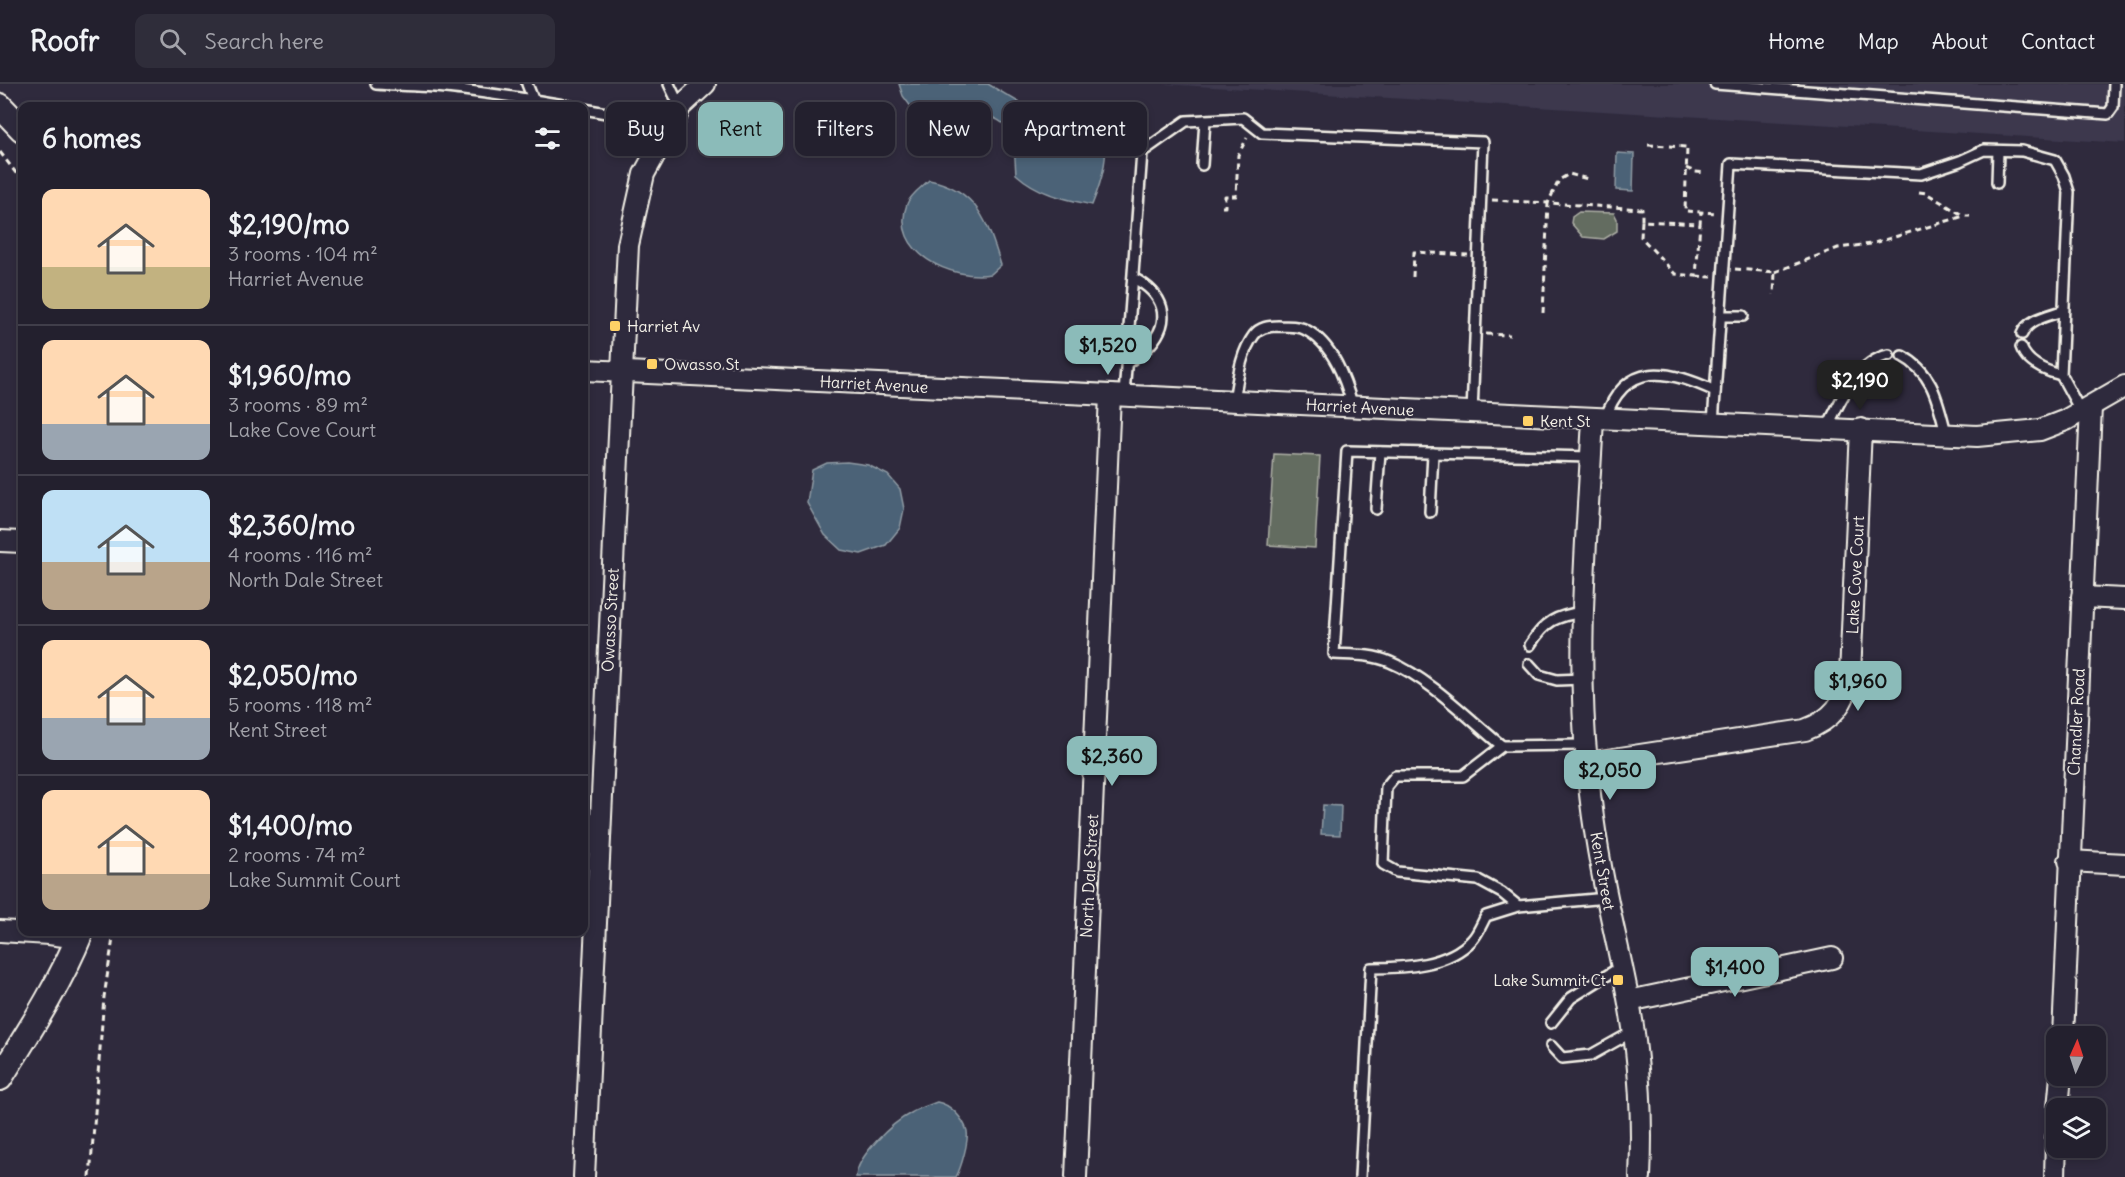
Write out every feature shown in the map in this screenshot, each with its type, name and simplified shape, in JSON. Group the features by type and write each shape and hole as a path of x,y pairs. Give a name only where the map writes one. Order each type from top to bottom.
{"street":[{"name":"Owasso Street","path":"686,106 705,84"},
{"path":"0,105 18,125"},
{"name":"Owasso Street","path":"584,1177 628,245 644,174 653,156"},
{"name":"Harriet Avenue","path":"588,370 1977,436 2040,430 2086,409 2125,386"},
{"name":"North Dale Street","path":"1076,1177 1117,395"},
{"name":"Chandler Road","path":"2063,1026 2082,597 2086,409"},
{"name":"Kent Street","path":"1599,419 1591,457 1584,612 1583,679 1586,754 1597,843 1634,1031 1641,1100 1640,1177"},
{"name":"Lake Cove Court","path":"1586,754 1805,730 1818,726 1830,717 1841,704 1848,690 1850,675 1862,429"},
{"path":"0,541 18,542"},
{"path":"2082,597 2125,599"},
{"path":"2069,861 2125,864"},
{"path":"0,931 18,932"},
{"path":"0,1078 63,973 79,936"},
{"path":"1629,1001 1832,958"},
{"path":"2055,1158 2055,1177"}],"lane":[{"path":"376,84 468,88 549,102"},
{"path":"527,84 533,99"},
{"path":"669,84 674,102"},
{"path":"1715,84 2108,114 2113,107 2114,84"},
{"path":"588,109 606,111"},
{"path":"1117,395 1127,363 1142,152 1186,120 1243,118 1262,133 1483,142 1472,412"},
{"path":"1202,165 1205,120"},
{"path":"1713,423 1731,164 1921,174 1984,150 2022,151 2055,160 2064,176 2069,192 2061,375 2086,409"},
{"path":"1997,183 1998,150"},
{"path":"1127,363 1148,347 1162,324 1162,308 1154,292 1133,278"},
{"path":"2022,334 2025,327 2035,320 2062,312"},
{"path":"1720,316 1743,316"},
{"path":"1234,401 1240,366 1247,346 1255,333 1267,326 1296,327 1305,329 1329,352 1345,378 1353,407"},
{"path":"2021,347 2024,355 2034,363 2046,371 2061,375"},
{"path":"1827,428 1851,383 1870,363 1889,355"},
{"path":"1902,356 1924,371 1931,382 1946,433"},
{"path":"1599,419 1620,390 1632,381 1654,373 1676,375 1715,391"},
{"path":"1586,754 1502,747 1428,685 1390,662 1369,655 1334,654 1347,451 1591,457"},
{"path":"1376,509 1380,452"},
{"path":"1430,512 1433,453"},
{"path":"1530,645 1539,630 1560,615 1584,612"},
{"path":"1529,664 1539,675 1557,680 1583,679"},
{"path":"1502,747 1463,776 1395,776 1386,787 1383,864 1397,872 1478,880 1502,893 1518,906"},
{"path":"1360,1177 1371,968 1404,968 1444,959 1473,940 1486,916 1518,906 1607,898"},
{"path":"1551,1023 1571,998 1622,966"},
{"path":"1551,1046 1562,1058 1591,1055 1634,1031"}],"path":[{"path":"1222,207 1225,207 1225,195 1236,196 1238,155 1253,126"},
{"path":"1648,145 1687,147 1685,211 1728,214"},
{"path":"0,152 18,176"},
{"path":"1686,168 1706,173"},
{"path":"1543,313 1548,203 1559,180 1569,174 1588,179"},
{"path":"1919,192 1926,193 1964,216"},
{"path":"1481,200 1642,209 1641,237 1675,274 1696,276 1701,212"},
{"path":"1724,268 1775,272 1838,248 1871,244 1970,216"},
{"path":"1642,221 1700,224"},
{"path":"1413,277 1414,252 1479,255"},
{"path":"1774,295 1775,272"},
{"path":"1475,334 1510,335"},
{"path":"90,1177 104,998 113,936"}],"shaded area":[{"path":"1163,84 2125,84 2125,143"},
{"path":"1579,212 1614,213 1617,219 1617,231 1604,239 1583,237 1571,223 1572,217"},
{"path":"1274,454 1320,456 1315,548 1268,545"}],"water":[{"path":"899,84 988,84 1019,102 1003,102 1003,124 991,117 991,102 907,102"},
{"path":"1617,153 1634,154 1633,191 1616,190"},
{"path":"1015,156 1105,156 1099,187 1092,205 1042,191 1016,174"},
{"path":"929,180 959,191 978,210 991,235 1001,265 991,274 959,273 943,268 928,260 915,249 907,236 904,221 907,204"},
{"path":"847,462 868,465 888,475 900,489 904,509 900,528 886,545 861,554 841,550 825,535 807,503 812,470 827,463"},
{"path":"1323,805 1341,806 1340,835 1321,834"},
{"path":"937,1102 955,1112 967,1131 964,1154 956,1177 856,1177 862,1160 886,1132 911,1113"}],"place":[{"name":"Harriet Av","path":"615,326"},
{"name":"Owasso St","path":"652,364"},
{"name":"Kent St","path":"1528,421"},
{"name":"Lake Summit Ct","path":"1618,980"}]}
